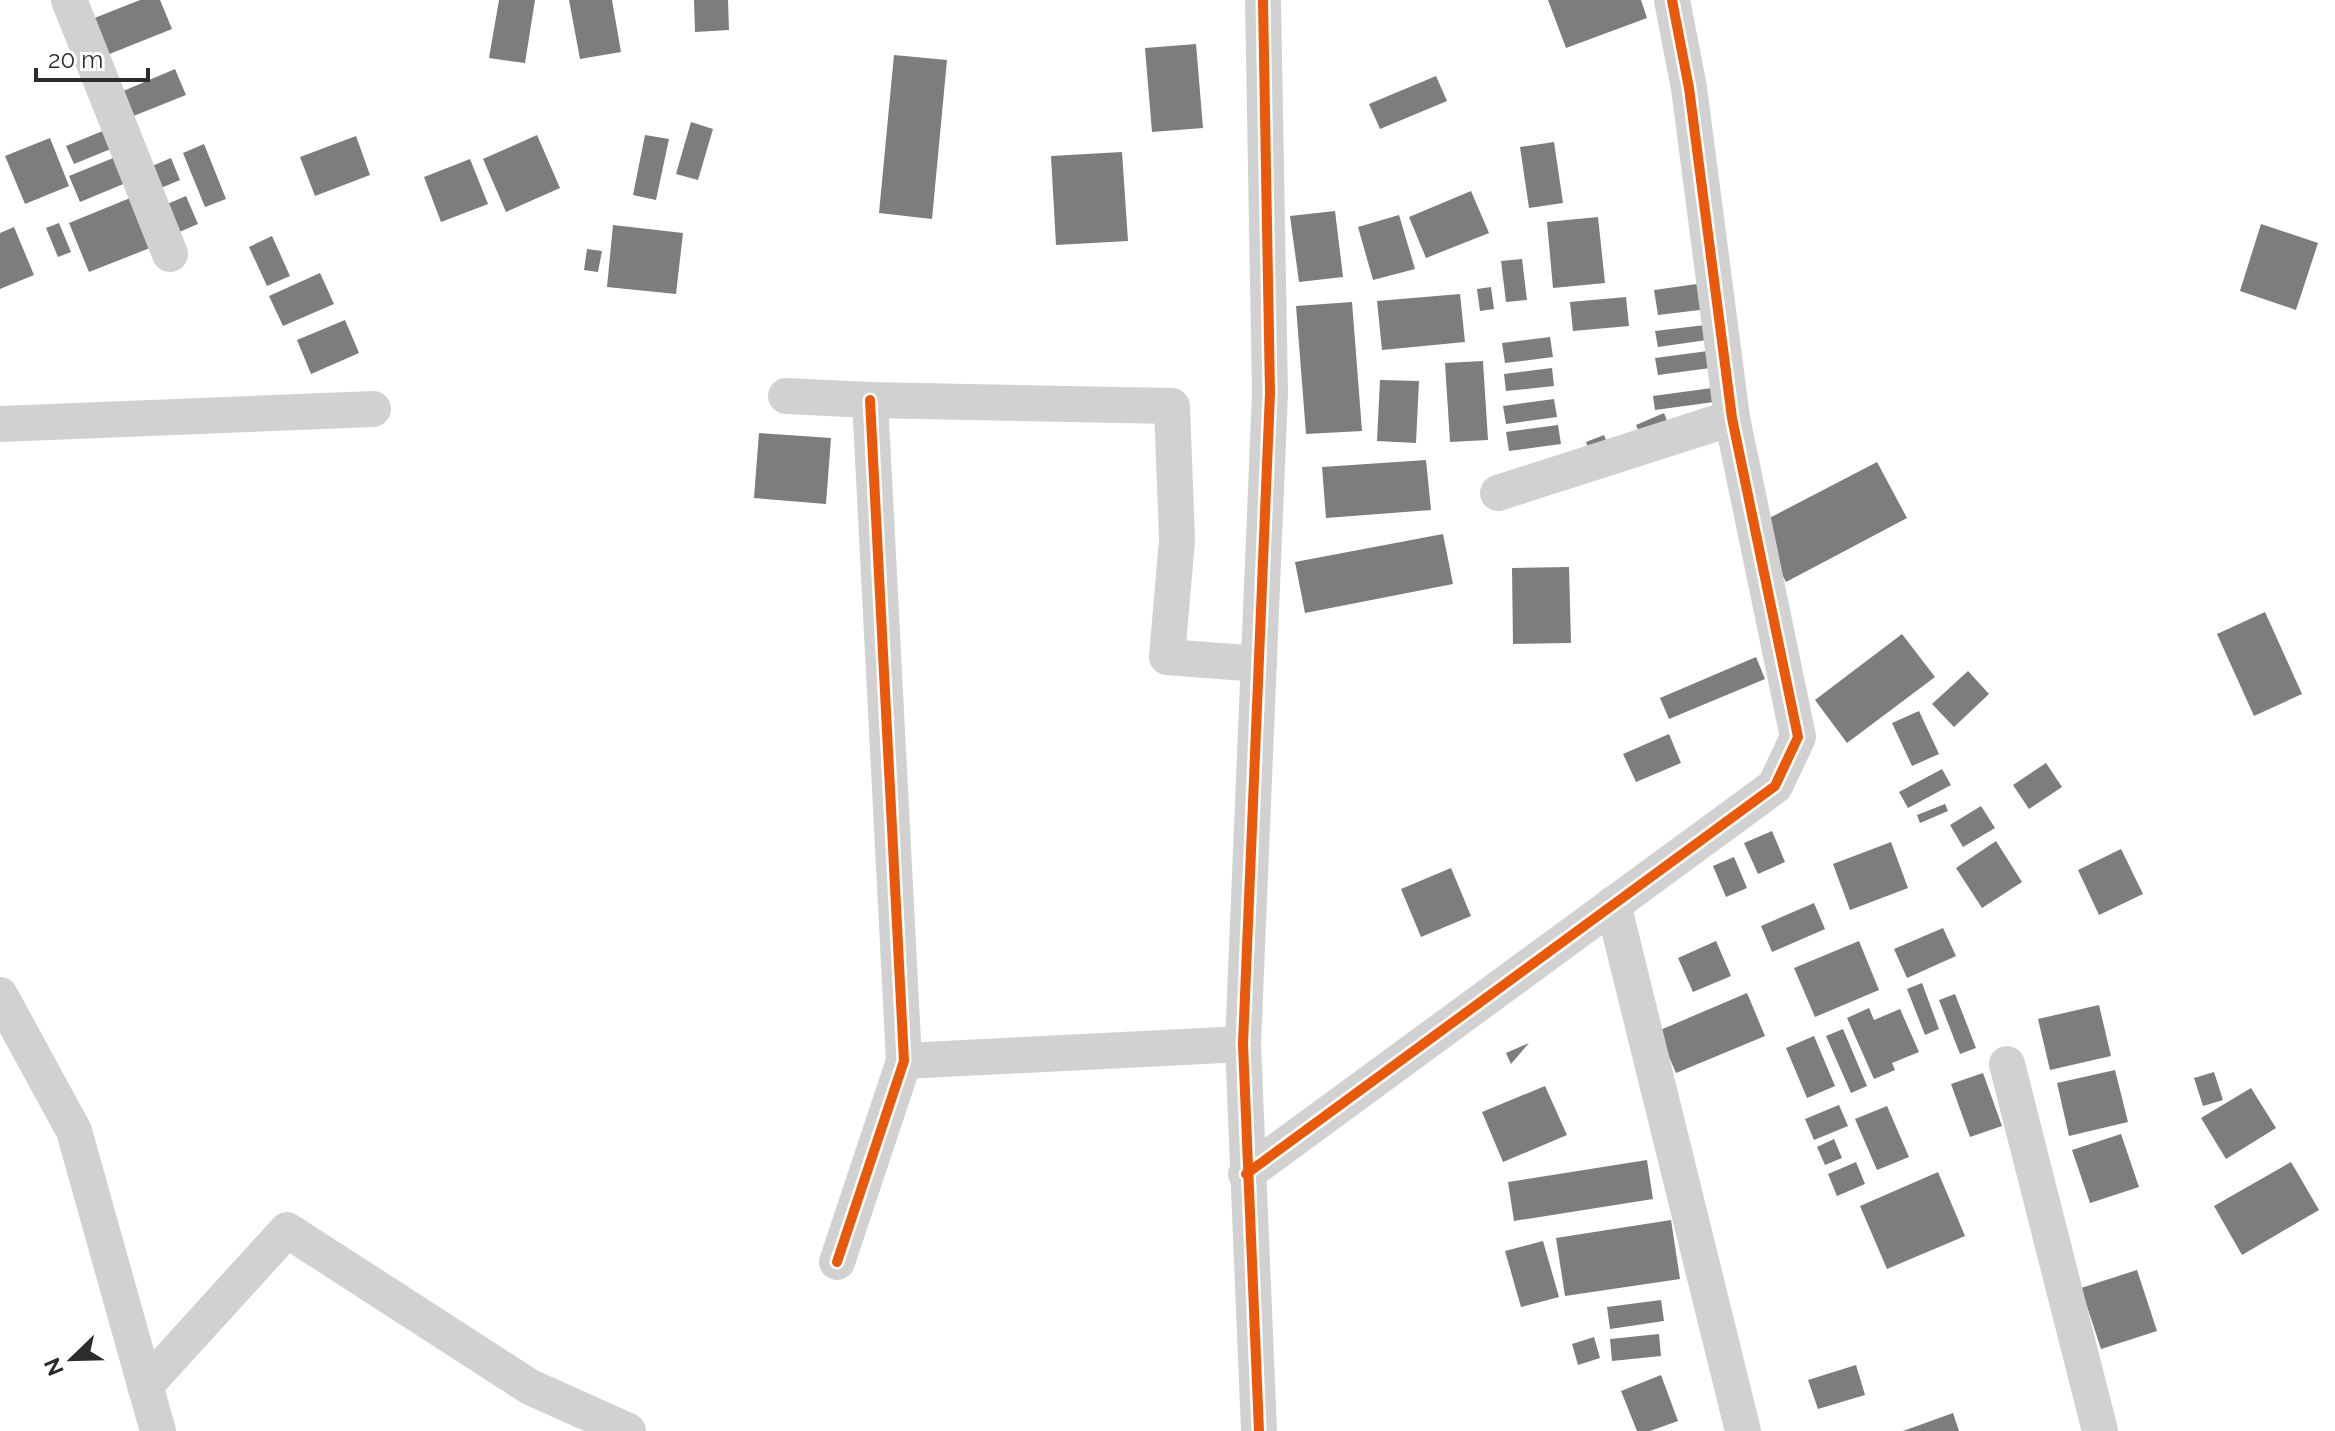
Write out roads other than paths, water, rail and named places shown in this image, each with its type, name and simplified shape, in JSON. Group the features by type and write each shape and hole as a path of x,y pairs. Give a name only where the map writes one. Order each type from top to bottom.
{"street":[{"path":"69,0 170,254"},
{"path":"1259,1431 1243,1044 1270,393 1263,0"},
{"path":"1246,1174 1775,786 1798,737 1732,418 1689,88 1672,0"},
{"path":"786,396 1172,406 1177,540 1167,657 1259,664"},
{"path":"837,1262 904,1061 870,400"},
{"path":"0,424 373,409"},
{"path":"1498,493 1732,418"},
{"path":"1613,904 1743,1431"},
{"path":"0,995 74,1131 158,1431"},
{"path":"904,1061 1243,1044"},
{"path":"2007,1064 2100,1431"},
{"path":"145,1386 287,1230 530,1387 628,1431"}]}
